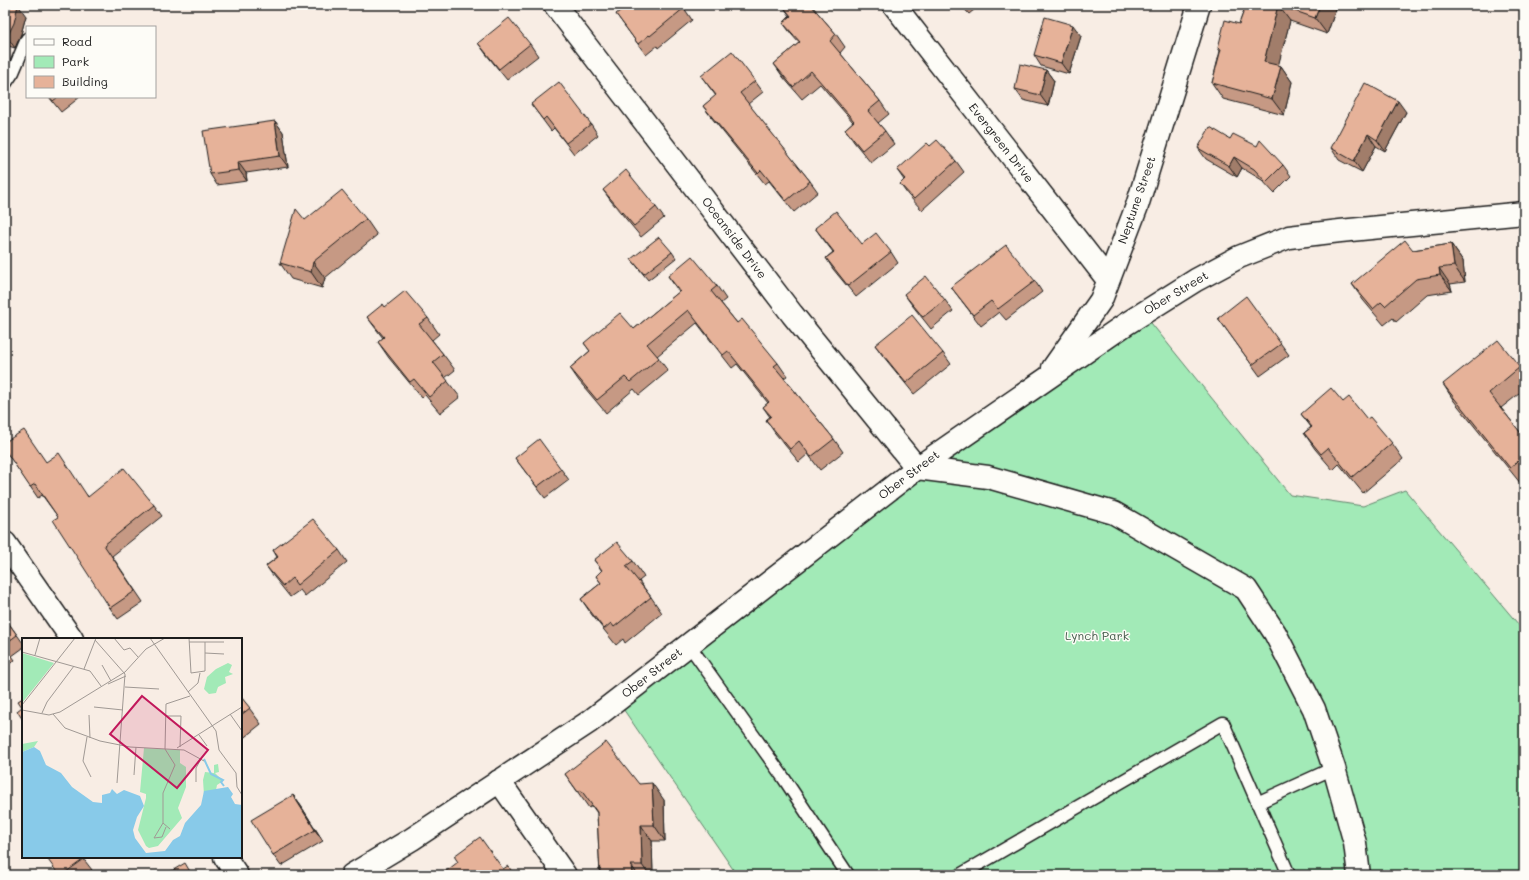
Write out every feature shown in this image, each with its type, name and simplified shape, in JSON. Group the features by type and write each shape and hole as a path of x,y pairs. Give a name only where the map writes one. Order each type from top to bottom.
{"street":[{"name":"Evergreen Drive","path":"894,5 1108,280"},
{"name":"Neptune Street","path":"1044,381 1101,300 1137,206 1199,5"},
{"name":"Oceanside Drive","path":"561,7 792,314 917,468"},
{"name":"Ober Street","path":"352,875 412,839 593,719 917,468 1126,324 1196,280 1239,257 1289,237 1524,213"},
{"path":"917,468 988,477 1114,513 1246,589 1275,633 1314,709 1334,768 1355,843 1359,875"},
{"path":"5,543 71,638"},
{"path":"499,781 565,875"},
{"path":"226,858 237,875"}],"lane":[{"path":"5,84 13,72 26,41"},
{"path":"689,645 783,778 848,875"},
{"path":"960,875 1223,723 1289,875"},
{"path":"1258,803 1334,768"}],"green space":[{"name":"Lynch Park","path":"1143,313 1290,495 1363,506 1405,490 1524,631 1524,875 737,875 617,700"}],"building":[{"path":"5,5 18,5 14,23 7,37 5,36"},
{"path":"628,5 682,5 684,8 638,44 616,14"},
{"path":"782,5 811,5 836,34 830,41 880,101 868,111 885,131 862,150 845,129 854,121 811,71 793,87 774,64 800,42 783,23 791,16"},
{"path":"1246,5 1278,5 1264,62 1281,66 1272,99 1212,83 1221,49 1218,48 1225,20 1239,24"},
{"path":"1278,5 1320,5 1315,18"},
{"path":"1045,17 1073,25 1061,63 1034,55"},
{"path":"509,18 530,44 499,69 478,43"},
{"path":"732,51 755,81 740,93 810,181 786,201 761,170 758,173 703,106 716,95 701,76"},
{"path":"1020,64 1046,70 1040,95 1015,89"},
{"path":"559,82 591,124 566,143 546,117 543,120 531,104"},
{"path":"1365,83 1398,101 1377,140 1368,134 1354,161 1331,148"},
{"path":"275,121 280,156 238,162 239,170 210,174 203,131"},
{"path":"1210,127 1230,139 1233,134 1257,146 1260,140 1283,165 1266,182 1254,169 1234,157 1229,166 1198,148"},
{"path":"937,140 956,161 914,199 900,184 905,179 897,170 927,143 930,146"},
{"path":"626,170 656,207 634,226 603,190"},
{"path":"342,190 366,219 313,262 311,272 280,263 296,209 305,220"},
{"path":"836,211 862,244 876,233 891,252 848,286 826,258 834,252 815,228"},
{"path":"659,237 672,252 644,274 631,259"},
{"path":"1405,240 1413,250 1451,244 1454,266 1439,268 1440,275 1416,279 1385,306 1381,302 1373,309 1352,284"},
{"path":"1006,245 1035,281 998,309 991,301 973,315 951,287"},
{"path":"692,256 717,286 711,291 737,323 742,319 778,363 774,366 834,439 811,457 799,441 790,449 766,420 771,416 763,407 769,402 728,351 723,355 688,310 647,344 659,358 630,382 625,377 597,400 570,368 590,351 584,343 620,313 634,329 680,291 668,276"},
{"path":"926,276 945,300 923,317 904,294"},
{"path":"405,291 428,318 419,324 443,354 433,362 448,381 429,397 414,379 410,382 378,342 384,337 367,317 383,304 385,307"},
{"path":"1246,296 1281,344 1252,365 1218,318"},
{"path":"912,315 943,353 906,383 875,345"},
{"path":"1498,340 1520,367 1489,393 1524,437 1524,456 1510,468 1443,384"},
{"path":"1331,388 1343,402 1349,397 1367,419 1370,417 1392,443 1352,477 1328,448 1321,454 1304,433 1312,427 1301,414"},
{"path":"24,430 46,462 59,453 88,497 124,468 154,505 104,545 135,591 110,608 53,520 58,517 35,484 30,487 5,450 5,442"},
{"path":"539,439 561,469 537,487 515,458"},
{"path":"313,519 339,550 297,585 292,578 283,586 266,566 278,557 273,550"},
{"path":"617,542 633,561 626,566 651,597 614,627 611,623 604,629 581,599 601,583 596,576 602,570 594,560"},
{"path":"5,618 17,635 5,644"},
{"path":"242,698 250,708 242,714"},
{"path":"22,699 22,707 18,701"},
{"path":"22,707 22,718 17,711"},
{"path":"606,742 639,784 652,783 654,825 641,825 642,865 631,865 632,874 600,875 597,812 581,790 578,792 565,774"},
{"path":"293,795 315,830 273,855 251,820"},
{"path":"480,837 503,869 508,866 515,875 441,875 458,862 454,856"},
{"path":"47,858 84,859 62,875 59,875"},
{"path":"185,863 192,875 165,875"}]}
